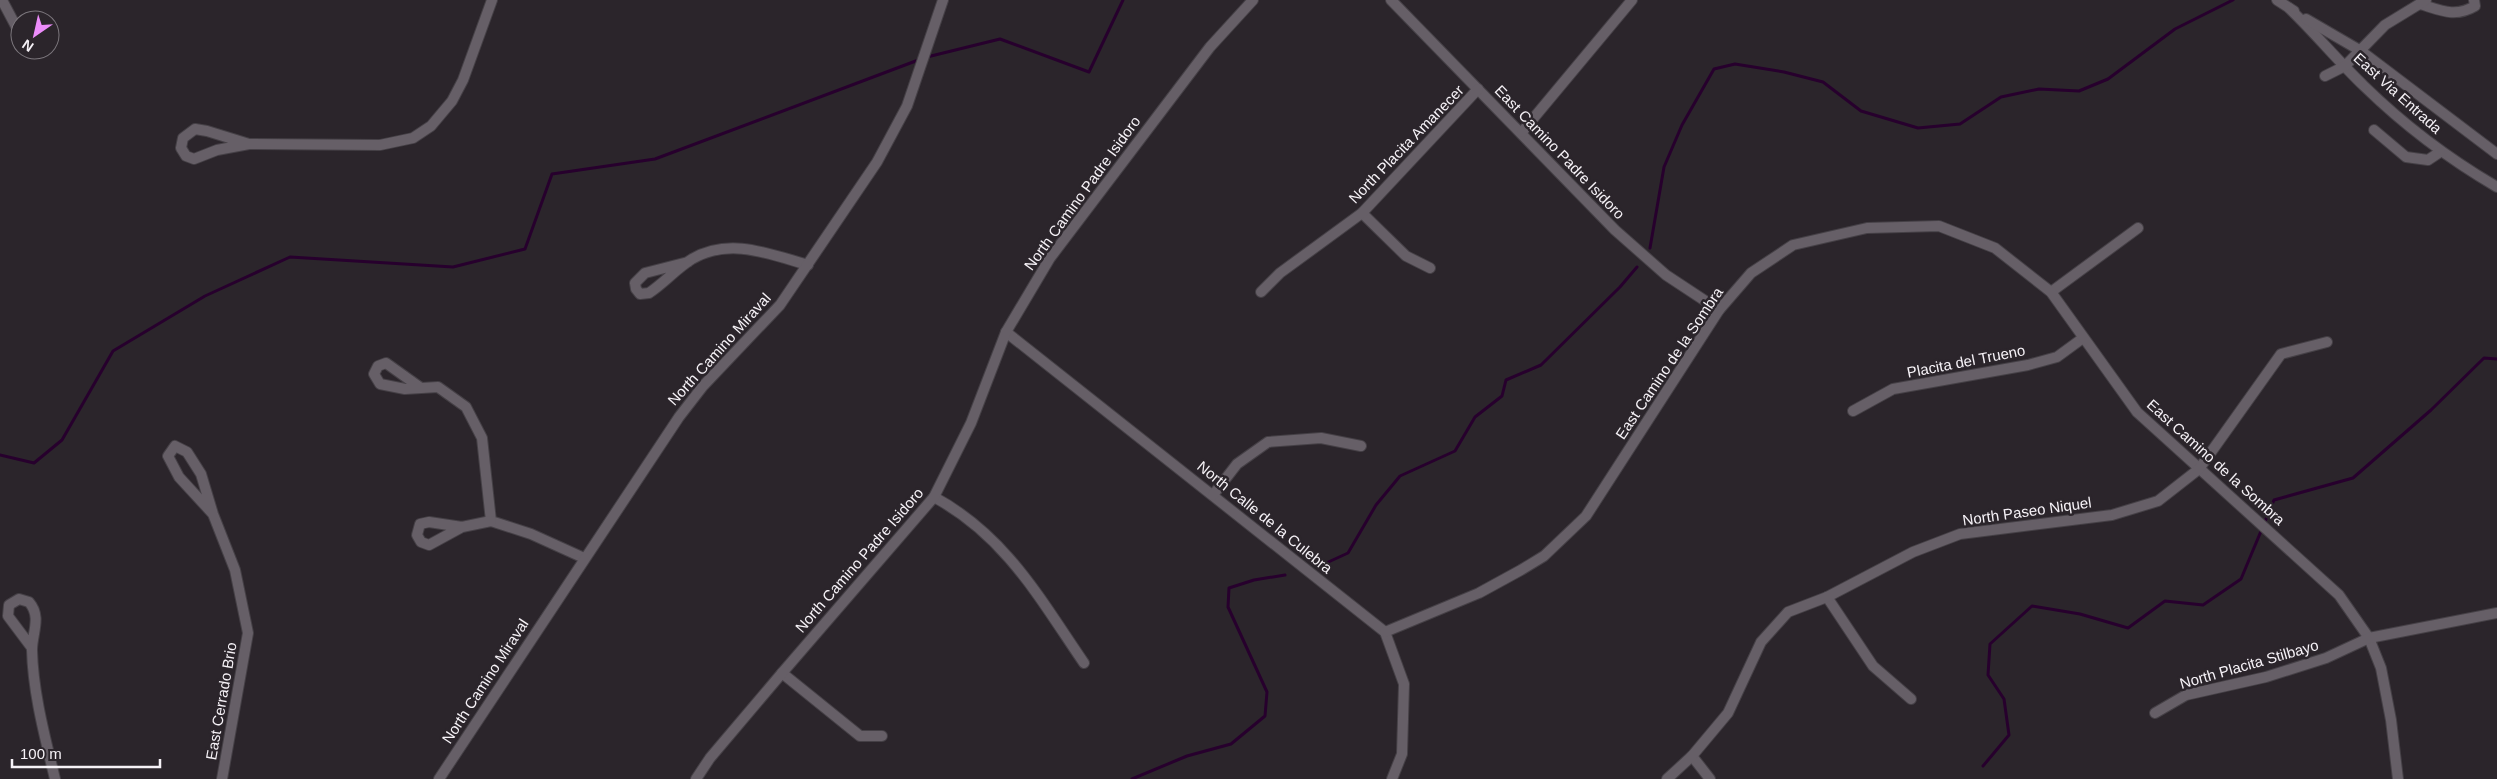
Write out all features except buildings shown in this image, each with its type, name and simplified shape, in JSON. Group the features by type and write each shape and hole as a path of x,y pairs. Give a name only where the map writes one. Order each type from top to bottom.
{"street":[{"path":"2,0 10,15"},
{"path":"249,144 195,129 185,136 181,148 186,156 194,159 217,150 249,144 392,144 422,133 446,109 458,91 492,0"},
{"name":"North Camino Miraval","path":"440,779 584,558 691,401 764,323 808,265 878,162 900,123 916,82 943,0"},
{"name":"North Camino Padre Isidoro","path":"696,779 710,758 934,498 971,423 1006,332 1050,258 1210,47 1253,0"},
{"name":"East Camino Padre Isidoro","path":"1391,0 1522,132 1615,230 1666,275 1719,310"},
{"path":"1522,132 1632,0"},
{"name":"East Via Entrada","path":"2277,0 2361,51 2497,154"},
{"path":"2325,76 2346,66 2385,25 2423,2 2444,11 2463,13 2474,6 2474,0"},
{"name":"East Via Entrada","path":"2289,8 2364,86 2440,152 2497,188"},
{"name":"North Placita Amanecer","path":"1261,292 1280,273 1362,213 1478,89"},
{"path":"2374,130 2406,157 2428,160 2440,152"},
{"path":"1362,213 1406,256 1430,268"},
{"name":"East Camino de la Sombra","path":"1385,632 1479,593 1520,570 1544,556 1586,516 1719,310 1751,273 1793,245 1867,228 1939,226 1995,248 2052,292 2083,338 2138,412 2339,596 2369,638 2381,668 2388,702 2398,779"},
{"path":"2052,292 2138,228"},
{"path":"688,262 642,274 637,280 636,289 640,294 649,293 688,262 710,251 735,247 750,249 808,265"},
{"name":"North Calle de la Culebra","path":"1006,332 1385,632"},
{"name":"Placita del Trueno","path":"1854,411 1893,389 2028,365 2057,356 2083,338"},
{"name":"North Paseo Niquel","path":"1666,779 1692,756 1728,713 1761,642 1788,612 1827,598 1913,552 1960,534 2112,515 2158,501 2199,469 2281,354 2328,342"},
{"path":"421,388 438,387 466,407 482,438 491,521"},
{"path":"1213,495 1237,464 1268,442 1321,438 1361,446"},
{"name":"East Cerrado Brio","path":"213,514 179,477 168,456 175,446 187,452 201,474 213,514 236,570 248,633 222,779"},
{"path":"934,498 955,509 1013,560 1084,663"},
{"path":"462,527 491,521 531,534 584,558"},
{"path":"1827,598 1873,666 1911,699"},
{"name":"North Placita Stilbayo","path":"2155,713 2186,695 2266,677 2326,658 2369,638 2497,612"},
{"path":"1385,632 1404,684 1402,754 1394,778"},
{"path":"32,648 40,714 55,779"},
{"path":"782,673 860,736 882,736"},
{"path":"1692,756 1710,779"}],"waterway":[{"path":"927,57 1000,39 1089,72 1123,0"},
{"path":"1650,248 1664,167 1682,125 1714,69 1735,64 1784,72 1823,82 1861,111 1918,128 1960,124 2001,97 2039,89 2079,91 2108,79 2175,29 2233,0"},
{"path":"0,455 34,463 62,440 113,351 205,296 290,257 453,267 525,249 552,174 655,159 921,59"},
{"path":"1324,564 1348,553 1376,505 1400,476 1455,451 1475,417 1502,396 1506,380 1541,365 1620,287 1637,267"},
{"path":"1983,766 2009,735 2004,699 1988,675 1990,644 2032,606 2080,614 2128,628 2165,601 2203,605 2241,579 2274,500 2353,478 2431,410 2484,358 2497,359"},
{"path":"1132,779 1187,756 1231,744 1265,716 1267,692 1228,607 1229,588 1254,580 1285,575"}]}
